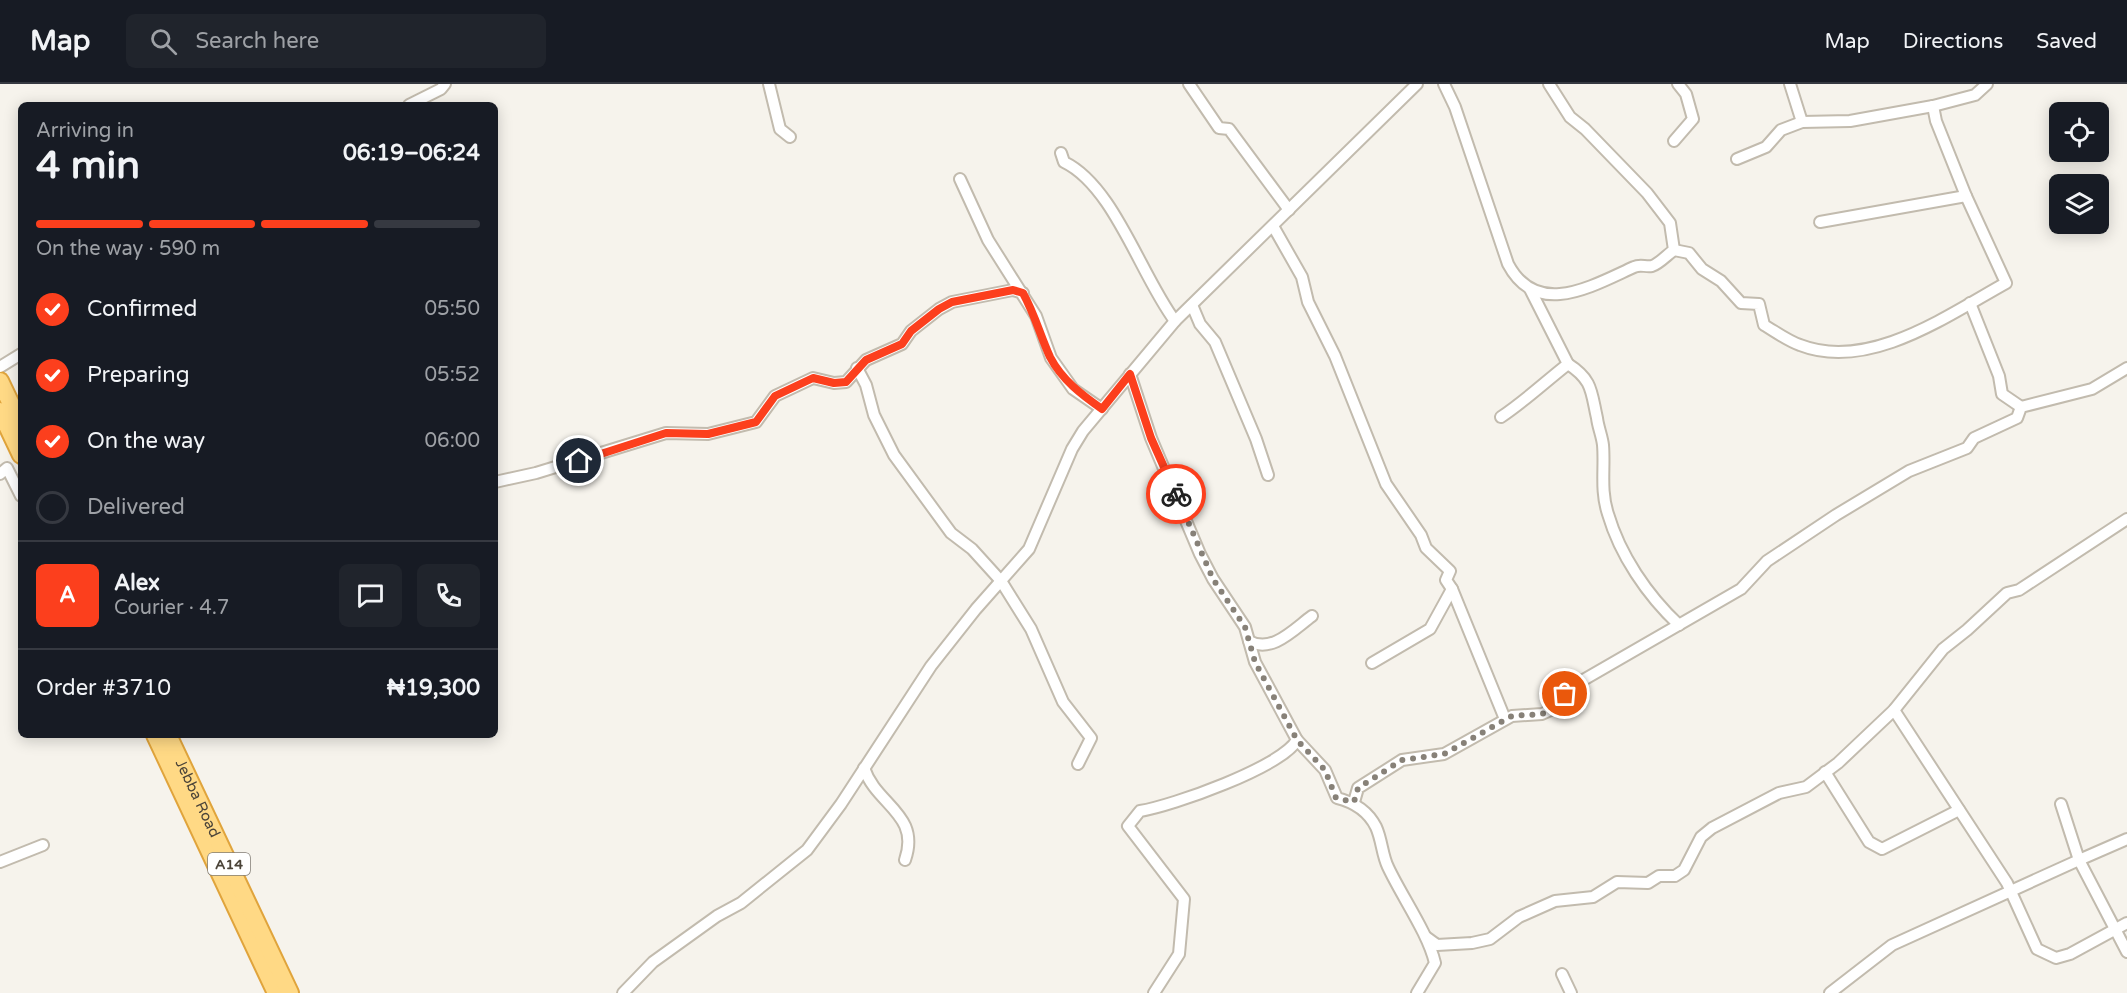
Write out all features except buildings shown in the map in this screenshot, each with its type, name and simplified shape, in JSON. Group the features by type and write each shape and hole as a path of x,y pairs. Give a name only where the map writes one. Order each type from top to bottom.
{"highway":[{"path":"0,381 18,419"},
{"path":"0,411 18,449"},
{"path":"156,738 276,993"},
{"name":"Jebba Road","path":"169,738 291,993"}],"street":[{"path":"415,102 441,89 445,84"},
{"path":"769,84 780,129 790,137"},
{"path":"1190,84 1219,128 1229,129 1288,210"},
{"path":"622,993 654,962 717,916 741,903 807,850 931,666 976,609 1029,549 1072,449 1102,409 1175,321 1418,84"},
{"path":"1444,84 1455,107 1508,264 1516,279 1530,289 1549,294 1570,292 1606,281 1637,265 1653,266 1674,249"},
{"path":"1550,84 1560,104 1570,117 1585,129 1647,193 1670,223 1674,249"},
{"path":"1674,141 1693,119 1686,94 1678,84"},
{"path":"1790,84 1802,122"},
{"path":"1737,159 1766,147 1781,130 1802,122 1850,121 1933,106 1975,95 1987,84"},
{"path":"1674,249 1689,253 1702,269 1721,281 1742,303 1759,304 1764,325 1801,346 1847,353 1910,336 1970,303 2006,283 1966,195 1936,121 1933,106"},
{"path":"1061,153 1064,162 1078,169 1092,182 1114,215 1163,305 1175,321"},
{"path":"960,178 988,240 1036,316 1051,358 1073,389 1102,409"},
{"path":"1820,222 1966,195"},
{"path":"1273,226 1302,277 1308,302 1335,356 1386,484 1421,534 1426,548 1450,571 1446,580 1452,589 1505,719"},
{"path":"1001,292 1007,281 1008,272"},
{"path":"1530,289 1568,364 1588,382 1603,445 1601,477 1607,513 1616,536 1632,568 1679,625"},
{"path":"498,481 547,470 666,433 708,434 756,422 775,396 813,378 834,383 846,382 866,360 902,344 911,331 952,302 1013,290 1023,293"},
{"path":"1970,303 1999,376 2002,394 2021,407 2092,389 2127,368"},
{"path":"1192,304 1200,324 1215,342 1256,439 1268,475"},
{"path":"0,367 18,356"},
{"path":"1501,417 1522,403 1538,387 1568,364"},
{"path":"857,368 866,386 874,415 894,455 951,533 972,549 1001,581 1031,628 1063,702 1091,738 1078,764"},
{"path":"1130,374 1151,438 1200,554 1213,579 1245,627 1255,662 1297,740 1325,770 1336,798 1354,802 1376,826 1386,862 1408,908 1426,937 1435,963 1417,993"},
{"path":"1354,802 1358,788 1402,760 1444,754 1512,716 1542,714 1553,709 1578,683 1741,589 1767,561 1836,515 1909,471 1967,448 1974,438 2017,418 2021,407"},
{"path":"0,474 7,468 18,490"},
{"path":"1426,937 1437,945 1490,939 1519,917 1555,901 1593,897 1617,882 1647,883 1659,876 1675,876 1684,870 1701,837 1712,828 1779,794 1806,787 1826,772 1894,710 1943,649 2007,593 2019,590 2127,519"},
{"path":"1372,663 1430,629 1452,589"},
{"path":"1249,641 1257,646 1274,643 1312,616"},
{"path":"1894,710 2012,892 2037,949 2056,958 2070,954 2127,923"},
{"path":"1154,993 1179,954 1184,899 1128,826 1140,811 1155,809 1212,790 1280,756 1294,746 1297,740"},
{"path":"864,768 869,783 899,814 907,829 910,845 905,860"},
{"path":"1826,772 1869,842 1882,849 1959,810"},
{"path":"2061,804 2079,860 2127,952"},
{"path":"1830,993 1892,945 2127,839"},
{"path":"0,862 42,845"},
{"path":"1562,974 1571,993"}],"way so far":[{"path":"1176,494 1200,554 1213,579 1245,627 1255,662 1277,699 1297,740 1325,770 1336,798 1354,802 1358,788 1402,760 1444,754 1512,716 1542,714 1553,709 1565,694"}],"route":[{"path":"579,461 666,433 708,434 756,422 775,396 813,378 834,383 846,382 866,360 902,344 911,331 952,302 1013,290 1023,293 1036,316 1051,358 1073,389 1102,409 1130,374 1151,438 1176,494"}]}
